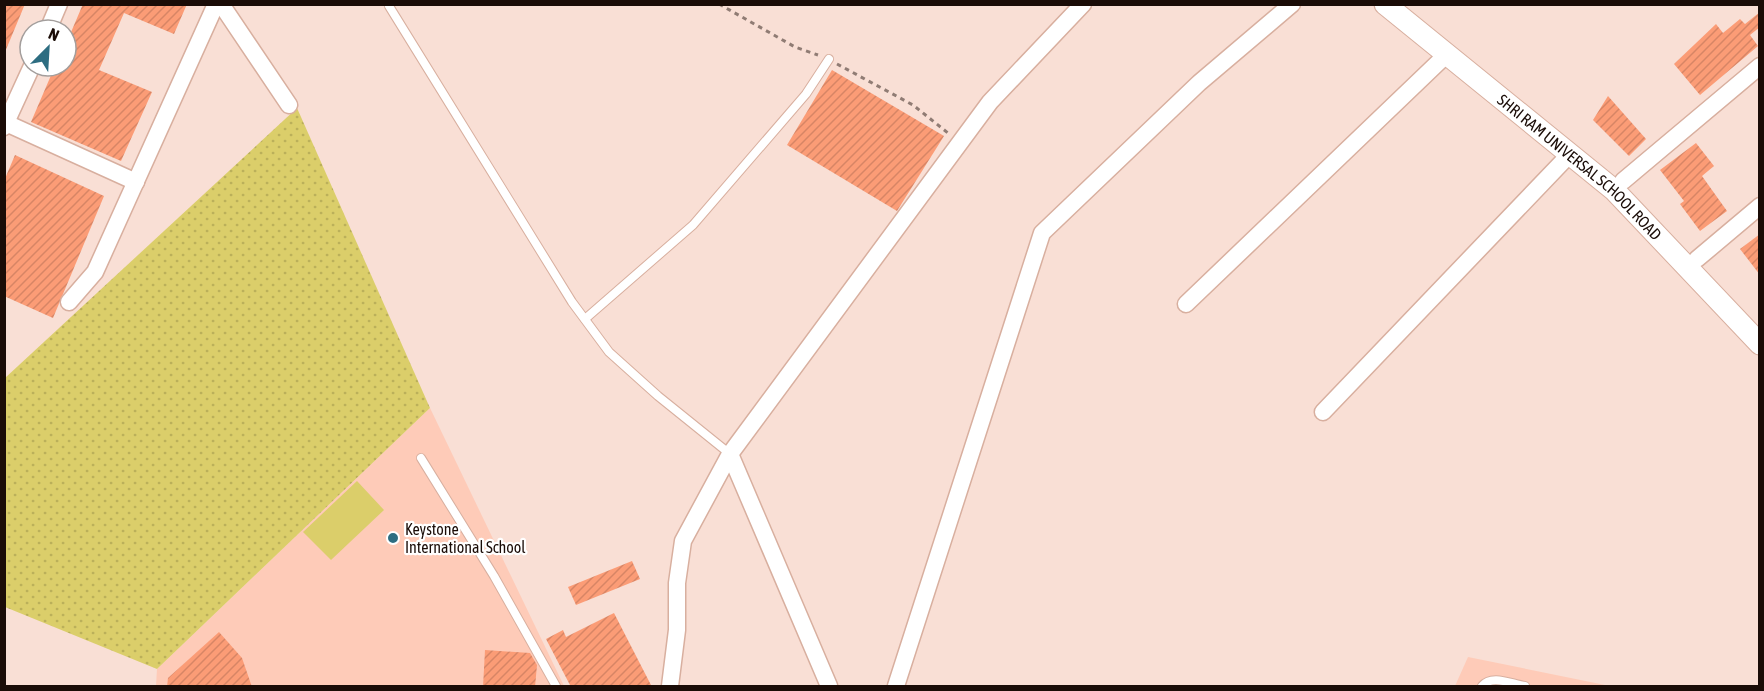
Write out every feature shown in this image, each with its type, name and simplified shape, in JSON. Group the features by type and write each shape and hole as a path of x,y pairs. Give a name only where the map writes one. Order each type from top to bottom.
{"street":[{"path":"53,18 59,4"},
{"path":"218,4 289,105"},
{"path":"69,302 95,272 218,4"},
{"path":"670,687 683,541 730,454 959,141 990,102 1083,4"},
{"path":"896,687 1042,233 1199,83 1292,4"},
{"name":"SHRI RAM UNIVERSAL SCHOOL ROAD","path":"1385,4 1445,56 1571,153 1614,190 1759,344"},
{"name":"SHRI RAM UNIVERSAL SCHOOL ROAD","path":"1405,4 1623,181 1760,325"},
{"path":"1186,304 1445,56"},
{"path":"1623,181 1760,66"},
{"path":"27,78 5,125 136,182"},
{"path":"1323,412 1571,153"},
{"path":"1697,259 1760,206"},
{"path":"730,454 829,687"}],"lane":[{"path":"389,6 585,319 609,352 658,396 730,454"},
{"path":"585,319 693,225 806,94 829,59"},
{"path":"421,458 501,586 556,687"},
{"path":"1482,687 1486,682 1494,679 1502,684 1525,687"}],"path":[{"path":"719,4 795,47 829,59 912,105 959,141"}],"shaded area":[{"path":"297,108 430,408 157,669 5,607 5,378"},
{"name":"Keystone International School","path":"430,408 564,686 156,686 157,669"},
{"path":"357,481 384,510 331,560 303,532"},
{"path":"1468,657 1610,686 1455,686"}],"building":[{"path":"4,4 25,4 5,52"},
{"path":"83,4 187,4 174,34 124,13 99,70 152,92 121,161 31,122 50,78 78,78 77,18"},
{"path":"1760,12 1760,27 1750,35 1758,46 1700,95 1674,64 1716,24 1723,33 1740,19 1745,24"},
{"path":"832,70 944,136 897,211 787,145"},
{"path":"1608,96 1646,139 1629,156 1593,120"},
{"path":"1696,143 1714,166 1702,176 1727,211 1700,231 1680,204 1684,201 1660,170"},
{"path":"15,155 104,196 53,318 4,296 4,181"},
{"path":"1760,234 1760,275 1740,249"},
{"path":"632,561 640,579 576,605 568,587"},
{"path":"614,613 652,687 571,687 546,639 563,630 566,637"},
{"path":"219,632 242,658 252,687 167,687 168,678"},
{"path":"485,650 530,653 537,665 535,687 483,687"}],"place":[{"name":"Keystone International School","path":"393,538"}]}
